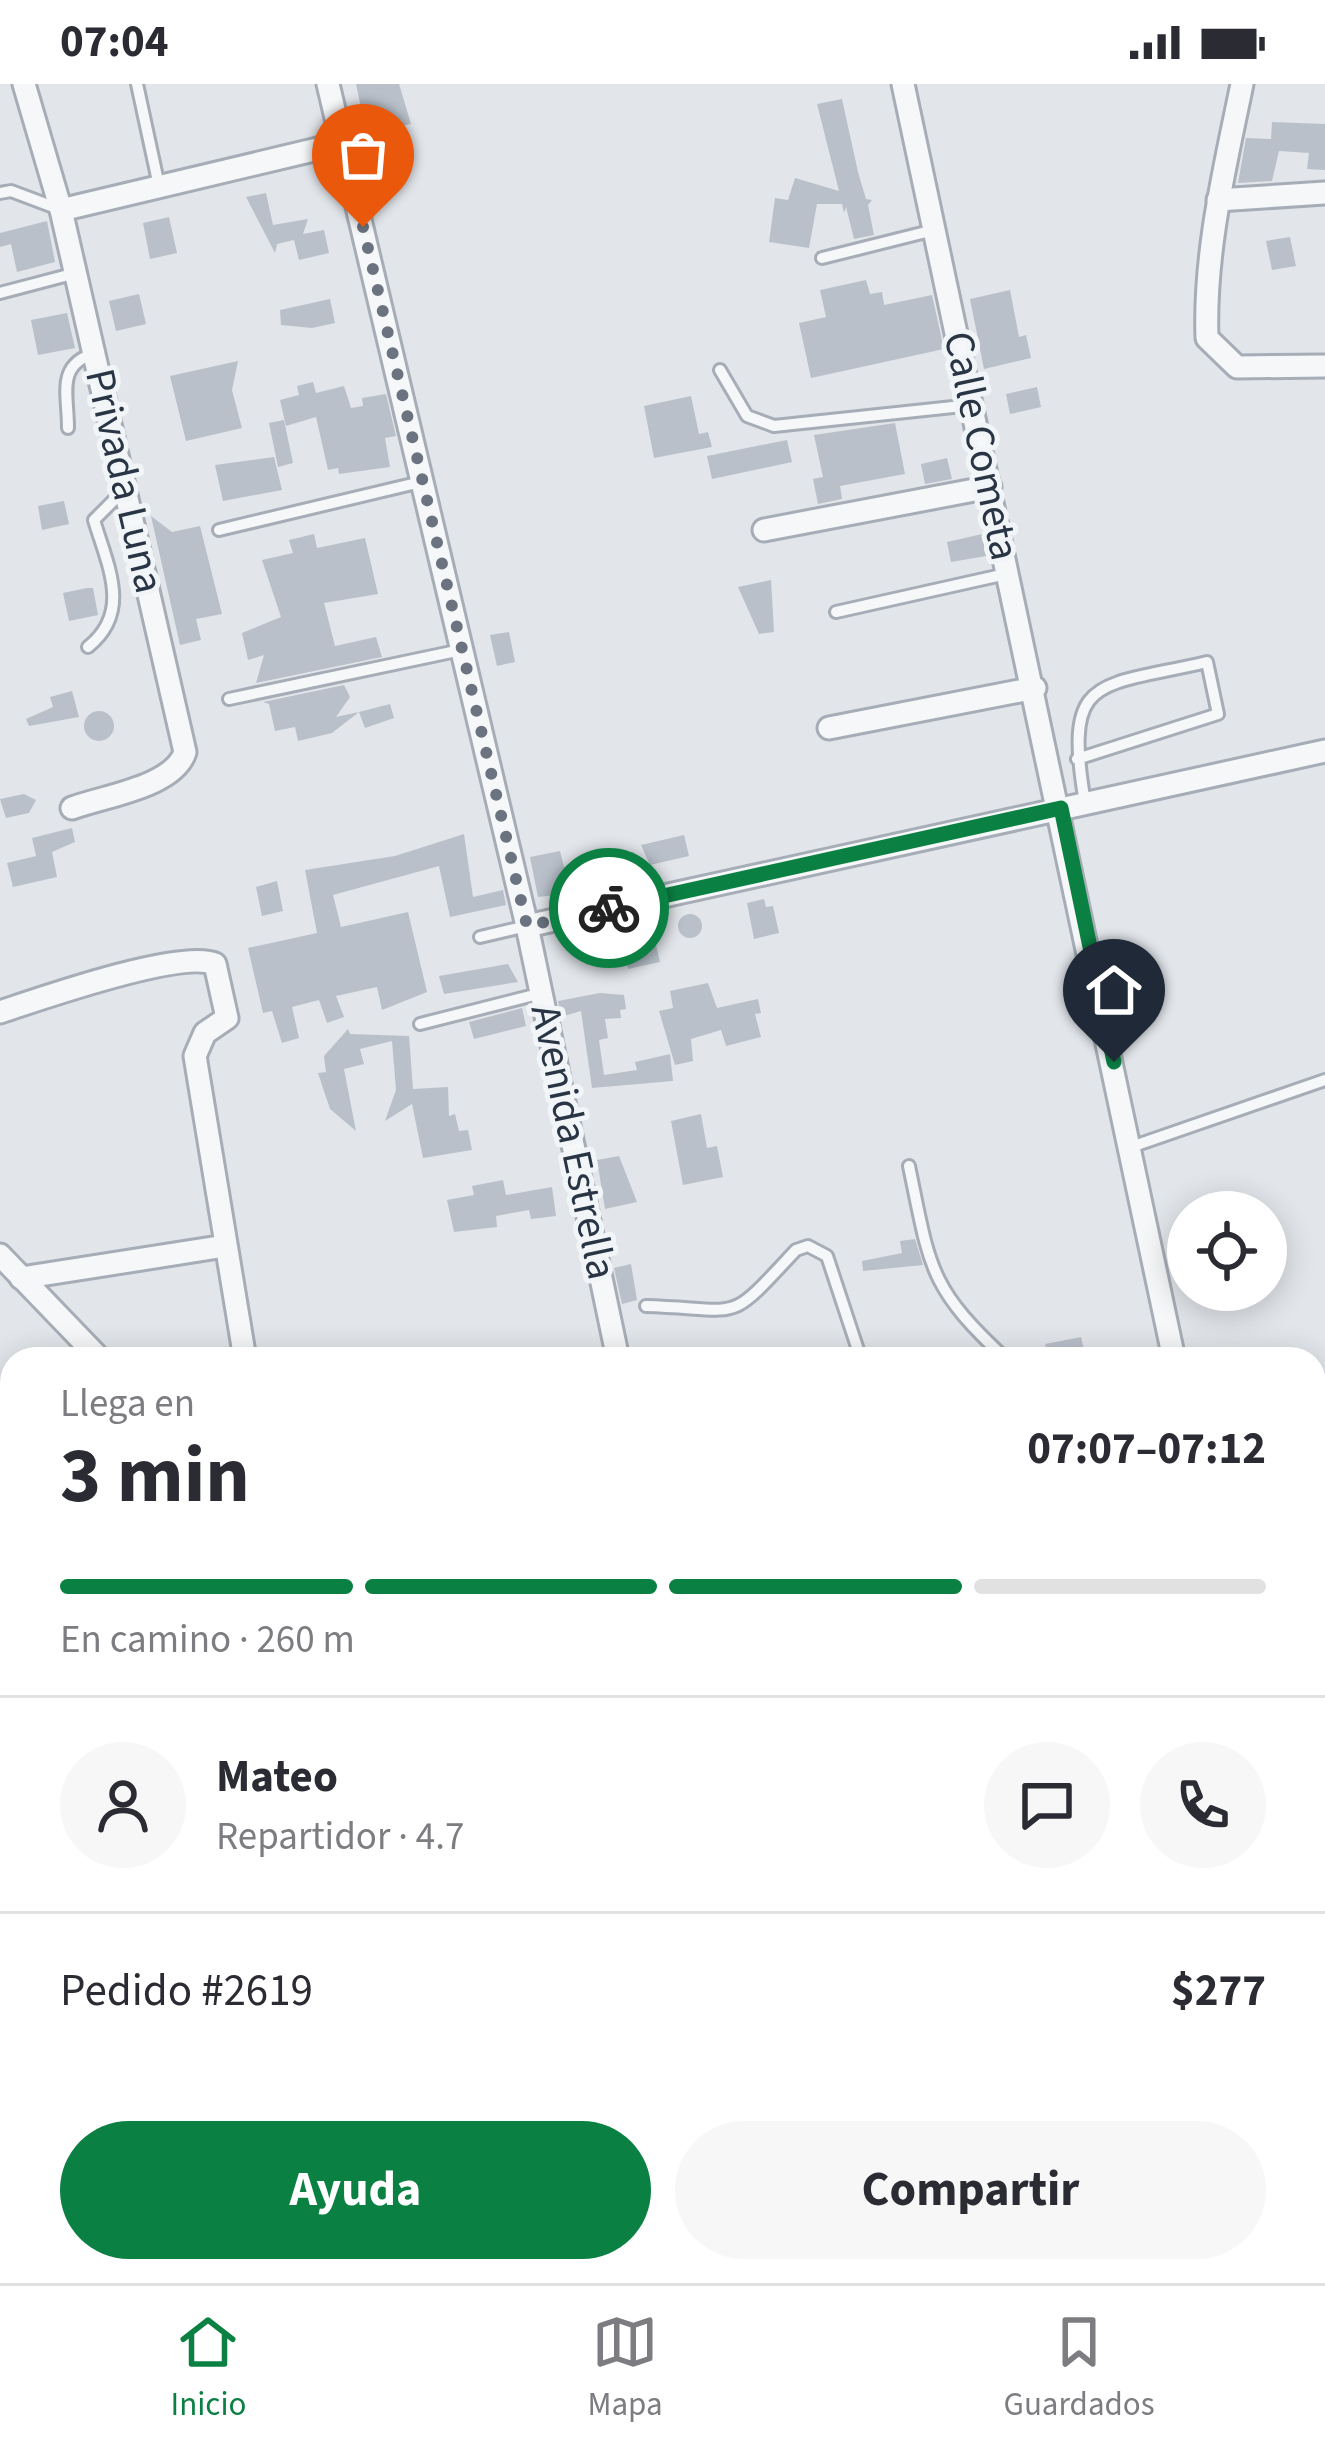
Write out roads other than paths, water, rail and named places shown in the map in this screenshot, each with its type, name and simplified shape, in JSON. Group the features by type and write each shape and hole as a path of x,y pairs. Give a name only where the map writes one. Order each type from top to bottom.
{"street":[{"name":"Privada Luna","path":"24,84 61,210 185,752 181,764 166,776 72,808"},
{"name":"Avenida Estrella","path":"328,84 527,926 616,1347"},
{"name":"Calle Cometa","path":"903,84 1061,808 1172,1347"},
{"path":"1242,84 1218,200 1207,338 1238,367 1325,366"},
{"path":"61,210 343,143"},
{"path":"1218,200 1325,193"},
{"path":"764,530 990,487"},
{"path":"829,728 1034,688"},
{"path":"527,926 1325,751"},
{"path":"0,1012 72,988 191,960 214,964 227,1012 205,1033 195,1056 243,1347"},
{"path":"21,1278 225,1246"},
{"path":"0,1255 88,1347"}],"lane":[{"path":"136,84 159,187"},
{"path":"0,193 11,191 61,210"},
{"path":"822,258 934,230"},
{"path":"0,292 76,273"},
{"path":"68,428 68,369 75,359 95,353"},
{"path":"720,370 747,416 774,426 972,405"},
{"path":"219,530 425,481"},
{"path":"88,647 108,631 116,608 94,520 128,488"},
{"path":"836,612 1009,573"},
{"path":"229,699 464,650"},
{"path":"1078,758 1218,714 1207,662 1100,687 1085,705 1074,738 1085,803"},
{"path":"480,937 527,926"},
{"path":"420,1024 542,993"},
{"path":"1131,1147 1325,1080"},
{"path":"909,1166 930,1268 956,1313 993,1347"},
{"path":"646,1306 723,1313 747,1305 796,1250 808,1246 827,1256 857,1347"}]}
